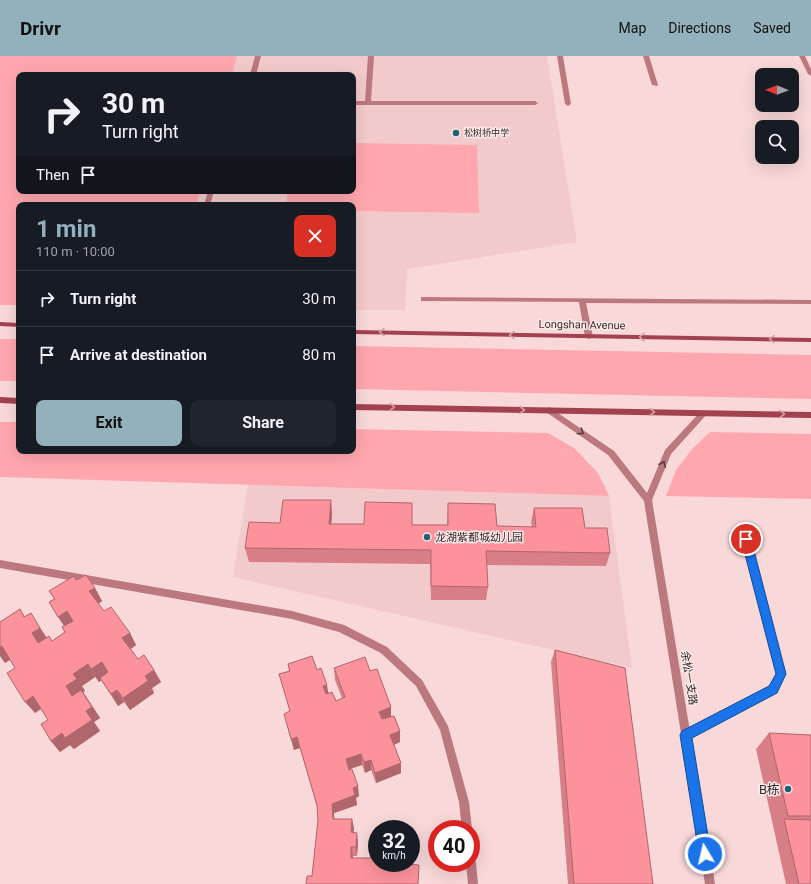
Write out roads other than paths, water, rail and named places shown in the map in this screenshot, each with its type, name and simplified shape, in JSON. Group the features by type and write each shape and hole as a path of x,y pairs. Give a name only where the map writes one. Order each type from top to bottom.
{"main road":[{"path":"0,324 16,325"},
{"name":"Longshan Avenue","path":"356,332 811,340"},
{"path":"0,400 16,401"},
{"path":"356,407 811,415"}],"street":[{"path":"255,72 258,56"},
{"path":"368,103 371,56"},
{"path":"560,56 568,104"},
{"path":"646,56 655,86"},
{"path":"802,56 811,74"},
{"path":"356,103 536,104"},
{"path":"423,299 811,302"},
{"path":"582,300 589,336"},
{"path":"548,410 611,453 648,500 668,452 704,413"},
{"name":"余松一支路","path":"648,500 710,884"},
{"path":"686,735 773,690 781,674 746,539"},
{"path":"0,564 292,615 341,628 384,650 419,683 445,728 464,802 466,820"},
{"path":"472,872 473,884"}],"place":[{"name":"松树桥中学","path":"456,133"},
{"name":"龙湖紫都城幼儿园","path":"427,537"},
{"name":"B栋","path":"788,789"}]}
